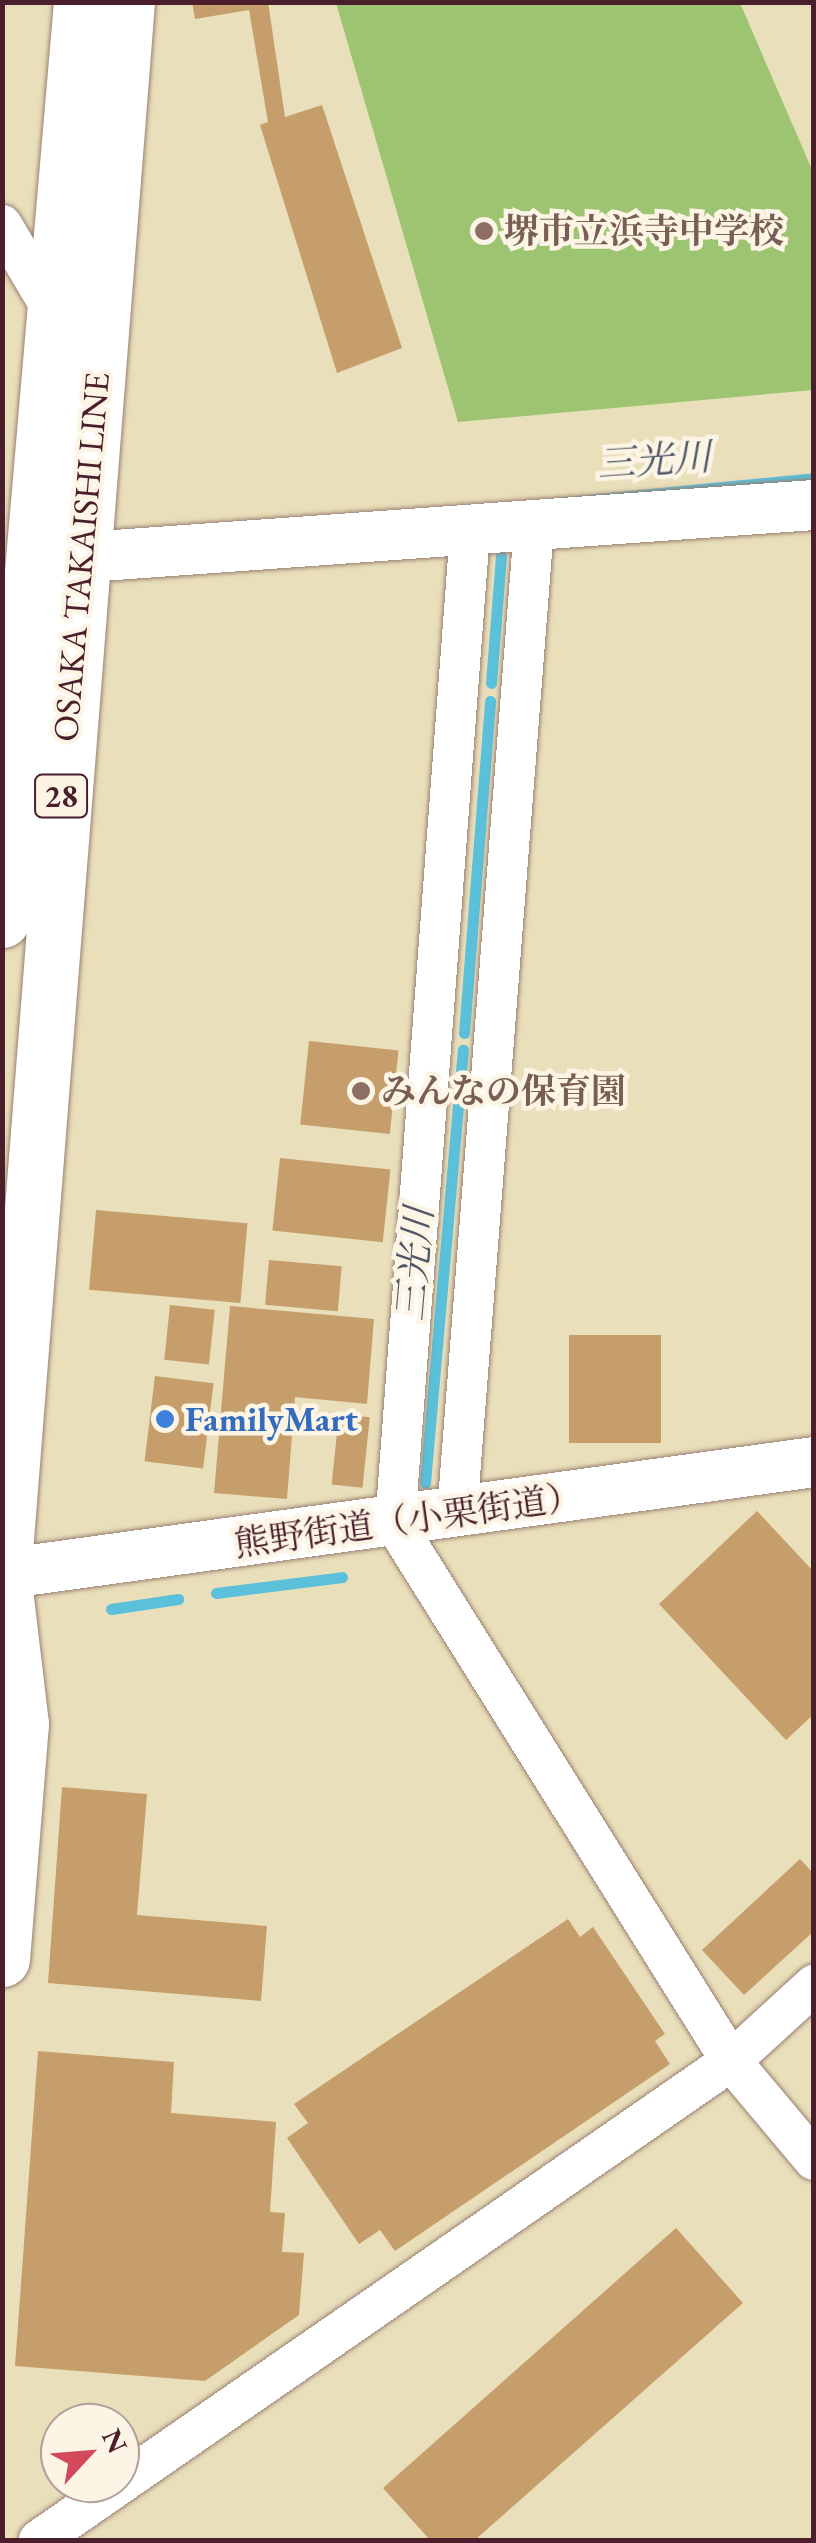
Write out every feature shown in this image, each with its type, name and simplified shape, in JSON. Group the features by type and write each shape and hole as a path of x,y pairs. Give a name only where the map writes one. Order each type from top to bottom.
{"main road":[{"name":"OSAKA TAKAISHI LINE","path":"2,1590 40,560 81,2"},
{"name":"OSAKA TAKAISHI LINE","path":"2,920 40,560 126,2"},
{"path":"2,1959 21,1724 3,1574"}],"street":[{"path":"2,225 57,318"},
{"path":"40,560 814,505"},
{"path":"505,528 460,1040 395,1524 731,2061 814,2160"},
{"path":"457,1514 460,1040 505,528"},
{"name":"熊野街道（小栗街道）","path":"3,1574 395,1524 814,1462"},
{"path":"39,2540 731,2061 814,1985"}],"green space":[{"path":"336,3 740,3 813,172 813,390 458,422"}],"building":[{"path":"192,2 268,2 285,117 322,105 402,348 337,373 260,125 268,122 249,10 195,19"},
{"path":"309,1041 399,1050 390,1134 300,1125"},
{"path":"280,1158 390,1170 383,1242 272,1231"},
{"path":"96,1210 247,1223 240,1303 89,1290"},
{"path":"269,1260 342,1266 338,1311 265,1305"},
{"path":"170,1305 215,1310 209,1364 164,1360"},
{"path":"230,1306 374,1319 367,1404 295,1397 287,1499 214,1493"},
{"path":"569,1335 661,1335 661,1443 569,1443"},
{"path":"155,1376 214,1383 203,1469 145,1461"},
{"path":"339,1414 370,1417 362,1488 332,1485"},
{"path":"757,1511 814,1572 814,1714 786,1740 659,1604"},
{"path":"62,1787 147,1794 137,1915 267,1926 261,2001 48,1983"},
{"path":"800,1859 814,1874 814,1931 744,1995 702,1950"},
{"path":"568,1919 580,1937 593,1927 665,2034 655,2041 670,2064 395,2251 380,2230 359,2244 287,2138 308,2123 294,2104"},
{"path":"38,2051 174,2062 171,2113 276,2122 270,2212 285,2213 282,2252 304,2253 299,2315 205,2381 15,2366"},
{"path":"676,2228 743,2303 475,2540 430,2540 383,2488"}],"waterway":[{"name":"三光川","path":"505,508 814,478"},
{"name":"三光川","path":"491,683 501,555"},
{"name":"三光川","path":"464,1033 490,701"},
{"name":"三光川","path":"425,1483 463,1050"},
{"name":"三光川","path":"216,1593 342,1577"},
{"name":"三光川","path":"111,1609 178,1599"}],"place":[{"name":"堺市立浜寺中学校","path":"484,231"},
{"name":"みんなの保育園","path":"361,1091"},
{"name":"FamilyMart","path":"165,1419"}]}
